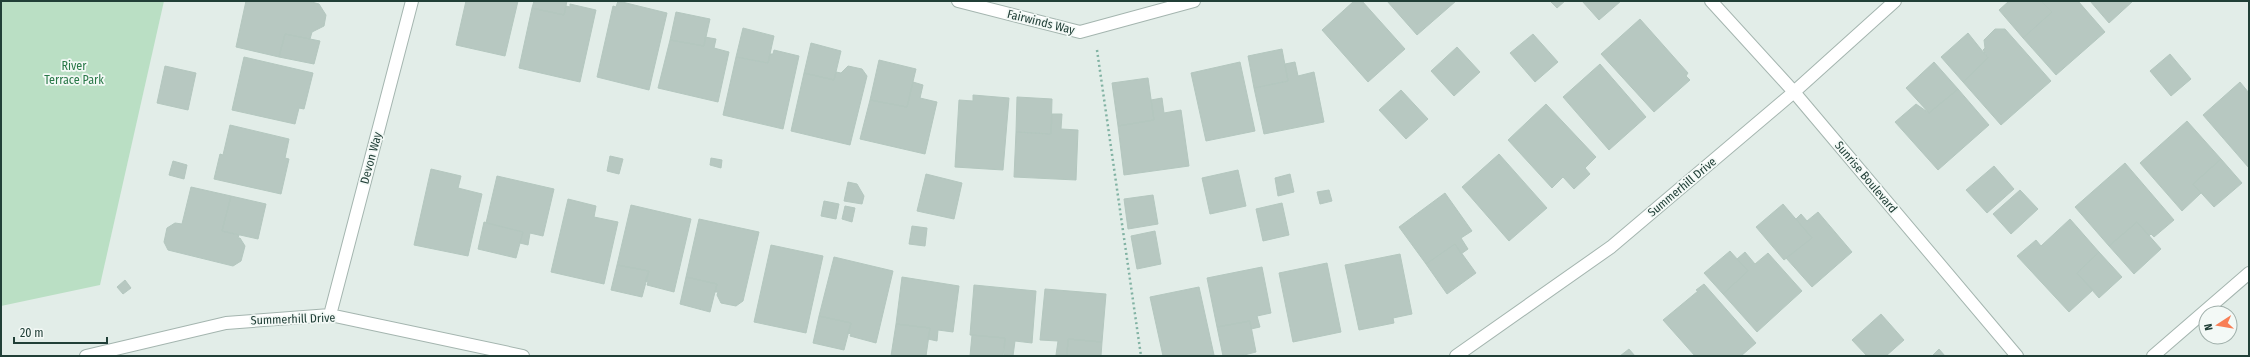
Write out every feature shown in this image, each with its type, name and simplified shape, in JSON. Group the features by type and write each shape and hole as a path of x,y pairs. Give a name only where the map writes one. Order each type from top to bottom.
{"street":[{"name":"Devon Way","path":"330,315 412,1"},
{"name":"Fairwinds Way","path":"958,1 1080,32 1194,1"},
{"name":"Sunrise Boulevard","path":"1711,1 1794,92 2017,356"},
{"name":"Summerhill Drive","path":"1456,356 1611,247 1794,92 1895,1"},
{"path":"2153,356 2249,273"},
{"name":"Summerhill Drive","path":"86,356 106,354 226,323 330,315 523,356"}],"path":[{"path":"1094,28 1141,356"}],"green space":[{"name":"River Terrace Park","path":"1,1 164,1 100,285 1,306"}],"building":[{"path":"246,1 308,1 319,4 326,15 324,26 312,32 310,39 285,34 279,57 236,47"},
{"path":"466,1 518,1 505,56 456,45"},
{"path":"534,1 567,1 564,15 532,8"},
{"path":"618,1 667,13 649,90 597,77 613,6 616,7"},
{"path":"1354,1 1362,1 1405,49 1368,82 1322,30"},
{"path":"1387,1 1456,1 1417,35"},
{"path":"1550,1 1565,1 1557,8"},
{"path":"1582,1 1621,1 1599,20"},
{"path":"2009,1 2041,1 2052,12 2023,38 1999,10"},
{"path":"2041,1 2078,1 2105,32 2056,75 2023,38 2052,12"},
{"path":"2090,1 2133,1 2109,23"},
{"path":"570,4 596,10 580,82 519,68 532,8 564,15 566,6 570,7"},
{"path":"676,12 710,19 704,46 670,40"},
{"path":"1640,19 1688,73 1686,76 1690,80 1654,112 1601,54"},
{"path":"743,28 774,36 768,63 736,57"},
{"path":"1995,29 2005,29 2051,81 2001,125 1963,82 1988,58 1983,50 1985,48 1984,40"},
{"path":"1968,33 1988,58 1963,82 1941,57"},
{"path":"285,34 320,41 314,64 279,57"},
{"path":"1533,34 1558,62 1535,82 1510,53"},
{"path":"705,37 716,39 714,48 729,52 718,102 658,88 670,40 704,46"},
{"path":"811,43 841,51 834,80 804,73"},
{"path":"1457,47 1480,72 1454,96 1431,71"},
{"path":"1282,49 1288,81 1254,88 1248,56"},
{"path":"774,50 799,56 783,129 723,115 736,57 768,63 770,54 773,54"},
{"path":"2170,54 2191,79 2171,96 2150,71"},
{"path":"244,57 313,73 304,109 299,108 295,124 232,110"},
{"path":"879,60 916,69 907,107 870,100"},
{"path":"1240,62 1255,131 1206,141 1191,73"},
{"path":"1295,62 1298,76 1314,72 1324,122 1264,134 1254,88 1288,81 1285,64"},
{"path":"1934,62 1958,89 1929,113 1906,88"},
{"path":"1600,64 1646,117 1609,150 1563,97"},
{"path":"165,66 196,73 188,110 157,103"},
{"path":"848,66 862,69 867,76 850,145 791,131 804,73 834,80 836,72 841,73"},
{"path":"1148,78 1154,120 1118,126 1112,83"},
{"path":"913,82 923,85 920,98 937,102 925,154 860,139 870,100 907,107"},
{"path":"2240,82 2249,93 2249,168 2203,115"},
{"path":"1958,89 1989,125 1938,170 1895,122 1916,104 1929,113"},
{"path":"1401,90 1428,119 1406,139 1379,110"},
{"path":"973,95 1009,98 1003,170 955,167 959,100 973,101"},
{"path":"1017,97 1052,99 1051,134 1016,132"},
{"path":"1162,98 1164,113 1181,110 1189,166 1124,175 1118,126 1154,120 1151,100"},
{"path":"1546,104 1596,157 1585,168 1590,174 1574,189 1563,177 1552,188 1508,140"},
{"path":"1052,114 1062,114 1061,129 1078,130 1076,180 1014,177 1016,132 1051,134"},
{"path":"2187,121 2221,159 2193,184 2201,193 2182,211 2140,163"},
{"path":"230,125 289,139 285,158 289,159 281,194 214,179 220,154 223,155"},
{"path":"1499,154 1547,208 1509,241 1462,187"},
{"path":"610,156 623,159 619,174 607,171"},
{"path":"711,158 722,160 721,168 710,165"},
{"path":"2221,159 2242,183 2214,207 2193,184"},
{"path":"173,161 187,165 184,179 169,175"},
{"path":"2125,163 2174,220 2154,237 2151,234 2149,236 2137,222 2109,246 2075,207"},
{"path":"1994,166 2014,189 1987,213 1966,190"},
{"path":"431,169 461,176 458,188 482,194 468,256 414,245"},
{"path":"1238,170 1246,206 1210,214 1202,178"},
{"path":"926,174 962,183 954,219 917,211"},
{"path":"1290,174 1294,192 1278,196 1275,178"},
{"path":"497,176 554,189 543,236 530,233 528,245 520,243 523,232 486,223"},
{"path":"848,182 857,184 864,196 862,204 844,201"},
{"path":"191,187 231,196 222,231 239,235 238,238 240,238 245,246 241,261 233,266 168,250 164,242 167,228 175,223 182,224"},
{"path":"1329,190 1332,201 1320,204 1317,192"},
{"path":"2020,190 2038,209 2011,234 1993,214"},
{"path":"1445,193 1472,231 1461,238 1468,249 1461,254 1455,244 1426,264 1399,227"},
{"path":"1153,195 1158,224 1128,229 1124,199"},
{"path":"231,196 266,204 258,239 222,231"},
{"path":"568,199 596,206 594,217 618,222 604,284 551,272"},
{"path":"824,201 839,204 836,219 821,216"},
{"path":"1282,203 1289,235 1263,241 1256,209"},
{"path":"1783,204 1812,238 1784,260 1756,227"},
{"path":"631,205 691,219 674,292 647,285 648,282 645,281 649,271 617,265"},
{"path":"845,206 855,208 852,222 842,219"},
{"path":"1818,212 1852,252 1812,287 1786,258 1812,238 1796,219 1801,214 1807,221"},
{"path":"699,219 759,232 743,301 736,306 721,303 717,295 718,292 715,292 717,284 686,277"},
{"path":"2070,219 2099,252 2077,273 2093,290 2069,312 2017,256 2036,240 2041,246"},
{"path":"484,222 523,232 516,258 478,249"},
{"path":"2137,222 2161,249 2134,274 2109,246"},
{"path":"912,226 927,228 925,246 909,244"},
{"path":"1155,231 1161,264 1137,269 1131,236"},
{"path":"1455,244 1476,273 1447,294 1426,264"},
{"path":"771,245 823,256 806,333 754,322"},
{"path":"1730,251 1748,271 1723,294 1704,273"},
{"path":"1745,252 1755,264 1768,253 1802,291 1757,332 1723,294 1748,271 1737,259"},
{"path":"2099,252 2122,277 2099,298 2077,273"},
{"path":"1400,254 1412,314 1393,318 1394,323 1359,330 1345,265"},
{"path":"834,257 893,271 876,343 850,336 851,334 848,333 851,323 819,316"},
{"path":"1327,263 1341,332 1293,342 1279,273"},
{"path":"617,265 649,271 642,297 611,290"},
{"path":"1262,267 1271,313 1257,316 1260,327 1251,329 1250,321 1217,327 1207,278"},
{"path":"686,277 717,284 710,312 680,304"},
{"path":"902,277 959,286 953,332 938,330 937,341 928,339 930,328 896,324"},
{"path":"125,280 131,288 123,294 117,287"},
{"path":"1704,284 1756,343 1741,356 1695,356 1663,320 1698,291 1696,290"},
{"path":"974,285 1036,291 1032,343 1015,341 1013,356 1004,355 1005,338 970,335"},
{"path":"1199,287 1214,355 1163,356 1150,297"},
{"path":"1045,289 1106,294 1102,342 1068,339 1067,355 1056,355 1058,341 1040,340"},
{"path":"1881,314 1904,340 1886,356 1867,356 1852,340"},
{"path":"819,316 851,323 844,350 813,343"},
{"path":"1250,321 1256,352 1240,356 1223,356 1217,327"},
{"path":"896,324 930,328 926,356 891,356"},
{"path":"972,335 1005,338 1003,356 970,356"},
{"path":"1068,339 1102,342 1101,356 1067,356"},
{"path":"1629,349 1635,356 1620,356"},
{"path":"1939,349 1945,356 1932,356"}]}
